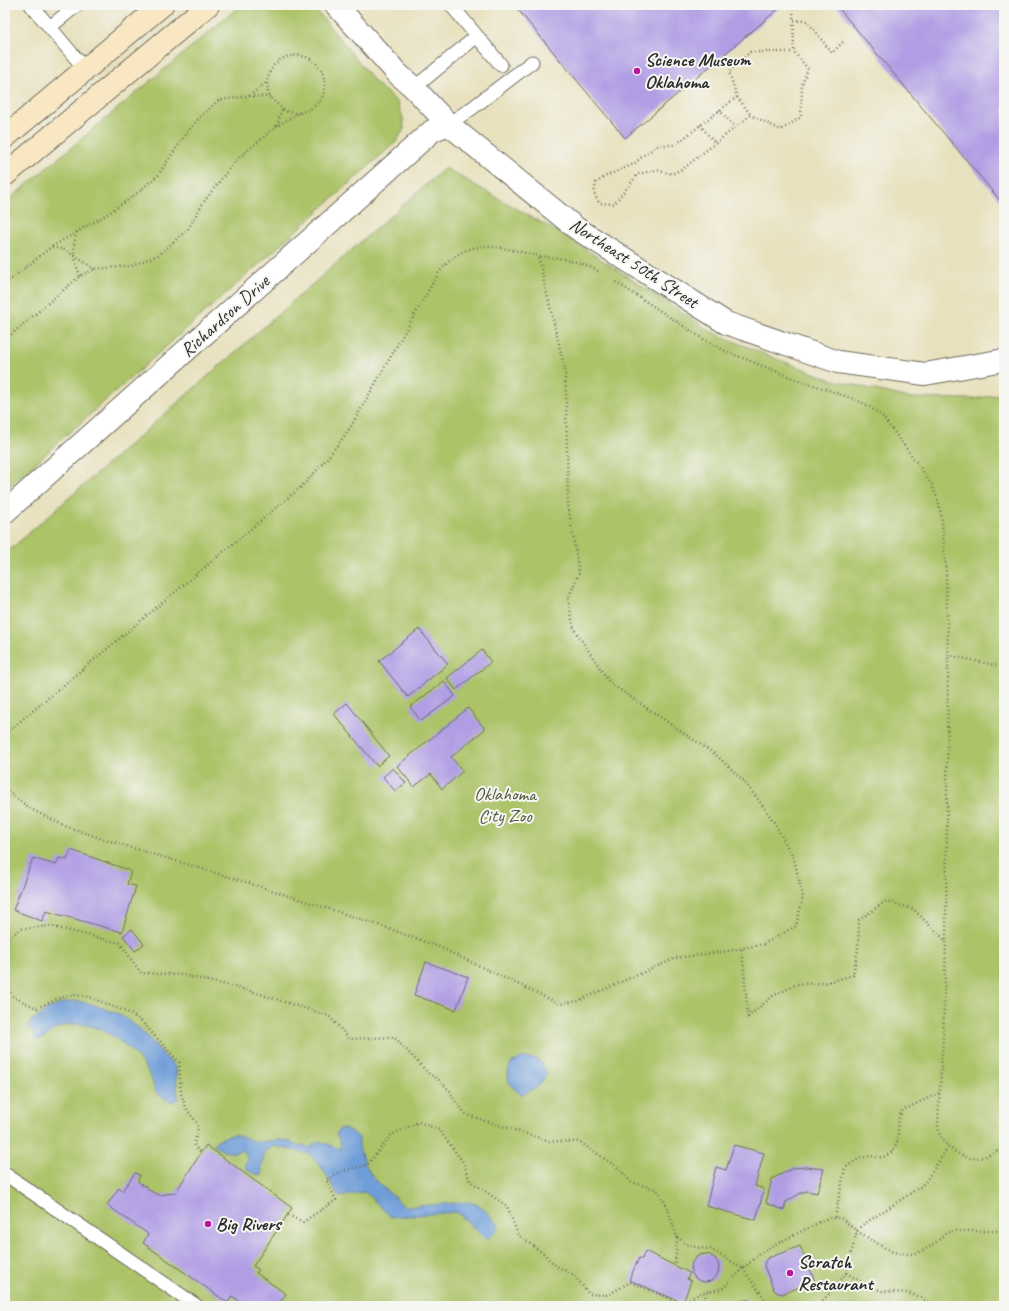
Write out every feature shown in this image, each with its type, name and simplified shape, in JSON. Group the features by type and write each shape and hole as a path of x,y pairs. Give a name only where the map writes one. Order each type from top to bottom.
{"main road":[{"path":"5,137 162,5"},
{"path":"5,176 208,5"}],"street":[{"name":"Northeast 50th Street","path":"336,5 398,74 414,88 448,124 576,228 726,323 838,362 925,374 1004,360"},
{"name":"Richardson Drive","path":"5,512 432,131 448,124"}],"lane":[{"path":"31,5 85,70"},
{"path":"50,28 77,5"},
{"path":"451,5 501,65"},
{"path":"414,88 477,36"},
{"path":"448,124 471,109 532,62"},
{"path":"5,1174 197,1306"}],"path":[{"path":"793,5 794,52 808,68 802,84 801,118 781,130 750,115 736,97 729,72 750,52 794,52"},
{"path":"794,20 807,21 832,53 843,42"},
{"path":"299,55 310,58 317,64 323,73 325,82 322,98 317,104 309,110 288,112 282,109 270,96 267,82 274,65 281,59 299,55"},
{"path":"249,96 267,82"},
{"path":"5,284 51,247 135,196 158,176 188,131 218,100 249,96 270,96"},
{"path":"736,97 675,145 659,145 645,154 634,164 606,176 596,183 594,193 599,203 614,204 638,174 656,170 672,174 684,168 750,115"},
{"path":"277,126 282,109"},
{"path":"719,110 735,127"},
{"path":"5,340 80,276 95,270 131,266 160,254 188,229 203,203 235,162 277,126 299,112"},
{"path":"700,125 716,143"},
{"path":"78,231 74,239 74,256 80,276"},
{"path":"5,734 296,491 314,474 336,448 350,428 439,272 450,260 463,251 477,247 492,246 538,256 577,261 604,275"},
{"path":"51,247 64,250 95,270"},
{"path":"5,788 33,810 65,826 379,924 439,947 560,1004 578,1001 676,958 742,949 764,944 796,926 803,897 794,859 774,822 742,779 716,755 610,683 574,629 568,599 579,573 568,505 565,370 538,256"},
{"path":"610,278 708,342 730,353 867,405 883,417 932,485 938,500 942,521 946,572 948,656 946,942 943,1037 938,1122 939,1131 943,1142 948,1147 965,1157 976,1158 1004,1148"},
{"path":"948,656 1004,667"},
{"path":"742,949 748,1017 773,996 797,984 825,983 853,975 858,949 860,920 886,902 913,909 946,942"},
{"path":"5,940 21,929 50,926 120,943 142,973 183,975 247,990 329,1016 350,1039 394,1037 429,1074 437,1078 450,1091 454,1100 468,1115 549,1142 580,1142 617,1167 631,1182 658,1191 666,1206 677,1237 675,1266"},
{"path":"5,986 12,997 37,1008 62,997 74,995 89,997 129,1013 141,1021 179,1062 181,1094 187,1110 197,1123 198,1128 194,1144 201,1152"},
{"path":"835,1217 845,1168 864,1157 870,1156 881,1158 890,1154 898,1139 899,1114 902,1110 939,1093"},
{"path":"288,1214 303,1222 336,1200 326,1180 342,1171 367,1165 391,1135 420,1122 439,1130 463,1162 470,1181 507,1206 518,1235 543,1253 556,1266 574,1275 588,1294 608,1295 630,1282 686,1305 687,1300 704,1292 722,1289 760,1253 828,1218 841,1218 857,1231 893,1252 913,1254 934,1244 946,1233 952,1231 1004,1231"},
{"path":"817,1306 831,1292 846,1273 857,1231 866,1222 920,1188 948,1147"},
{"path":"677,1237 686,1244 699,1248 711,1249 743,1269 770,1306"},
{"path":"846,1273 871,1287 882,1291 908,1293 921,1296 934,1306"},
{"path":"698,1306 696,1305 698,1302 706,1298 704,1292"}],"green space":[{"path":"241,5 312,5 375,82 397,102 403,118 404,129 396,142 5,490 5,203"},
{"name":"Oklahoma City Zoo","path":"445,168 570,239 712,332 769,356 830,379 909,398 974,399 1004,393 1004,1306 5,1306 5,554"}],"water":[{"path":"77,1001 92,1004 119,1014 140,1029 176,1068 177,1091 179,1099 171,1102 157,1093 147,1071 134,1054 118,1039 108,1033 88,1025 77,1024 67,1025 55,1030 46,1037 36,1040 34,1036 35,1033 28,1027 32,1020 42,1015 44,1011 63,1003"},
{"path":"522,1058 532,1058 538,1060 547,1073 539,1086 522,1095 511,1085 508,1078 508,1073 511,1063"},
{"path":"343,1128 354,1133 359,1138 360,1151 369,1171 374,1178 405,1207 470,1202 482,1207 500,1227 487,1240 457,1212 391,1217 365,1192 339,1197 322,1168 310,1154 273,1146 264,1153 261,1176 248,1171 245,1165 247,1159 244,1150 228,1152 213,1145 217,1140 234,1134 256,1142 279,1140 289,1141 296,1146 304,1145 309,1148 319,1141 340,1149 340,1142 336,1135 338,1130"}],"building":[{"name":"Science Museum Oklahoma","path":"514,5 783,5 625,138"},
{"path":"836,5 1004,5 1004,205"},
{"path":"419,629 448,664 408,697 379,661"},
{"path":"482,650 491,662 456,690 447,678"},
{"path":"444,681 455,696 421,721 410,707"},
{"path":"347,703 389,756 377,766 334,714"},
{"path":"468,708 485,729 451,757 463,771 442,789 431,774 414,787 397,766"},
{"path":"393,768 406,783 395,791 383,777"},
{"path":"71,850 131,871 127,884 136,886 122,932 46,911 42,921 13,910 33,858 56,865 59,858 67,860"},
{"path":"132,929 144,944 135,951 123,936"},
{"path":"426,962 468,977 456,1010 414,995"},
{"name":"Big Rivers","path":"206,1145 292,1208 253,1266 259,1270 256,1273 286,1294 278,1305 246,1306 232,1296 228,1303 143,1243 148,1234 107,1205 119,1188 122,1191 135,1173 140,1175 138,1181 142,1185 146,1186 149,1190 158,1195 175,1193"},
{"path":"734,1145 764,1153 755,1186 764,1189 756,1220 706,1206 716,1167 726,1170"},
{"path":"806,1167 824,1169 817,1193 807,1191 799,1194 786,1202 784,1210 766,1203 772,1179 793,1168"},
{"name":"Scratch Restaurant","path":"800,1246 815,1281 782,1294 776,1292 764,1266 765,1261 768,1258"},
{"path":"645,1251 690,1273 687,1279 691,1281 683,1303 629,1280 639,1258 642,1259"},
{"path":"705,1254 715,1258 719,1268 715,1278 705,1282 695,1278 691,1268 695,1258"},
{"path":"750,1300 756,1306 734,1306 740,1301"}],"place":[{"name":"Science Museum Oklahoma","path":"637,71"},
{"name":"Big Rivers","path":"208,1224"},
{"name":"Scratch Restaurant","path":"790,1273"}]}
